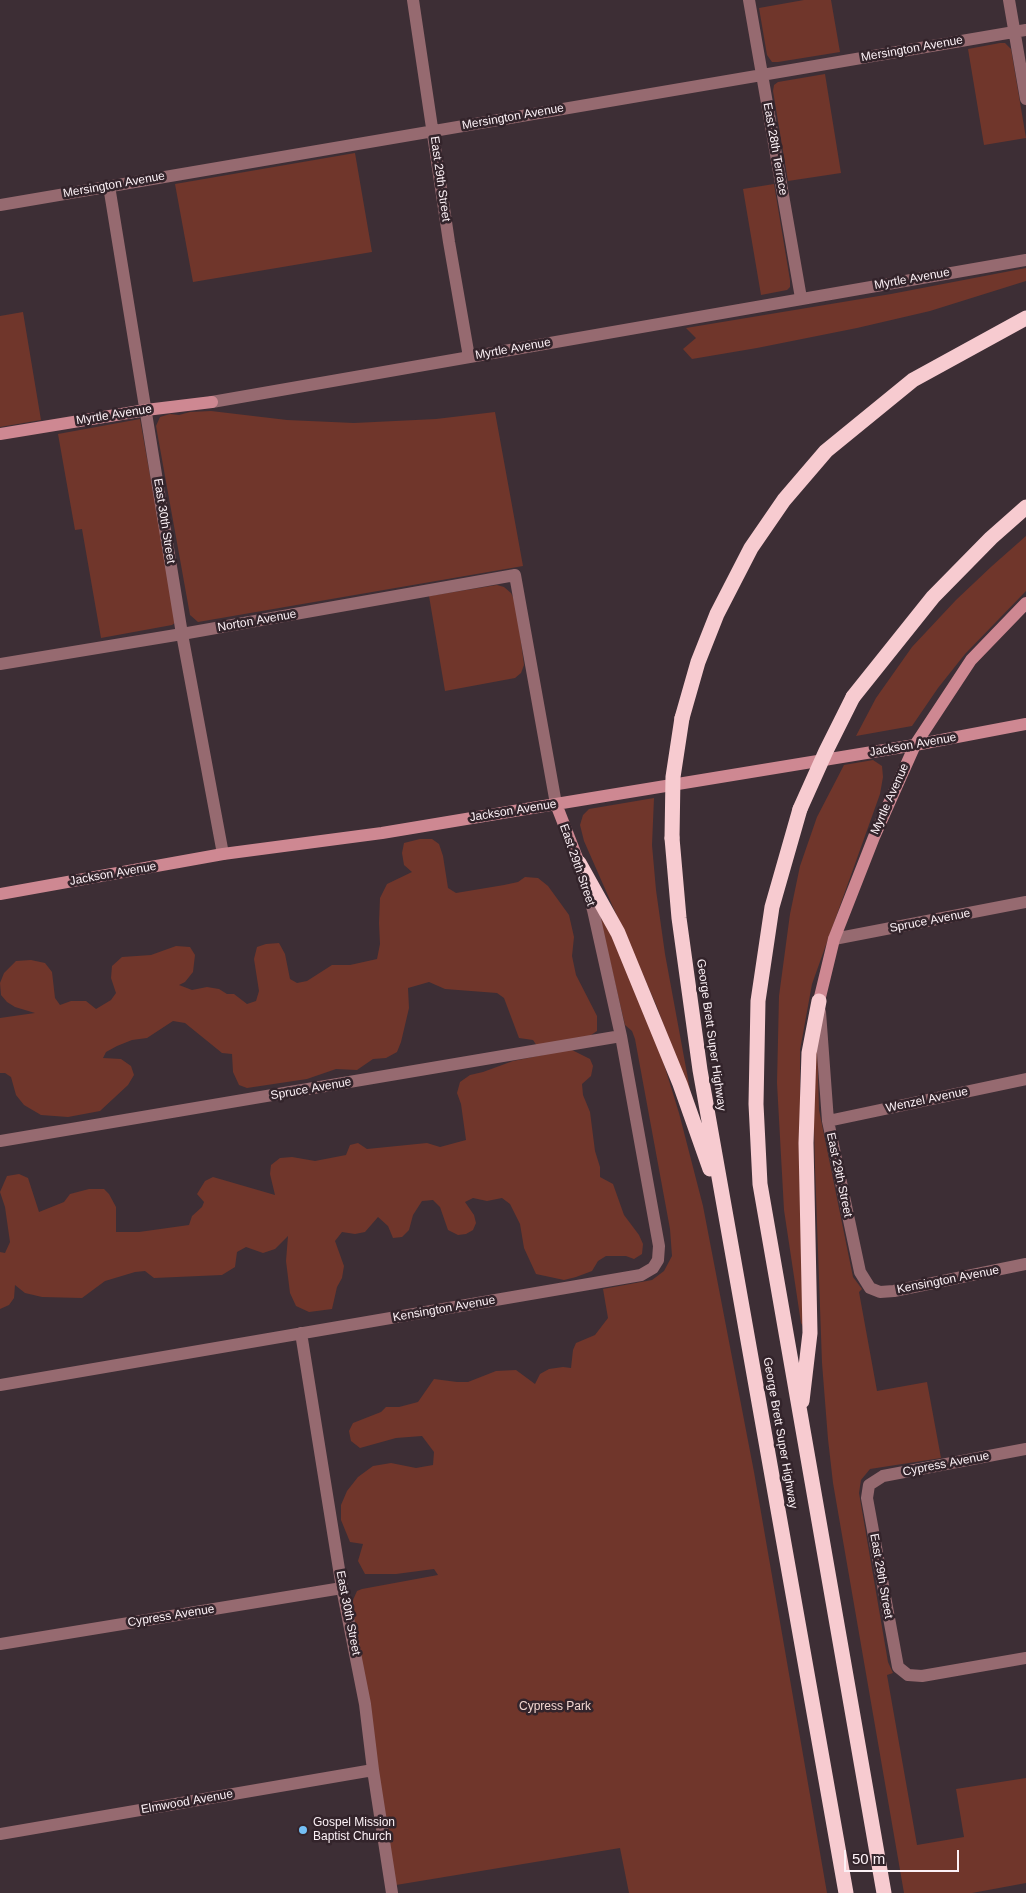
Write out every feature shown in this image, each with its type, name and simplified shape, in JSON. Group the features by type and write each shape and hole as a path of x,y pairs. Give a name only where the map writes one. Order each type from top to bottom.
{"highway":[{"name":"George Brett Super Highway","path":"846,1893 698,1060 679,918 672,838 673,777 682,718 698,662 717,614 751,548 784,500 826,451 913,380 1026,318"},
{"name":"George Brett Super Highway","path":"884,1893 760,1184 756,1104 760,991 772,907 800,809 853,697 932,597 990,538 1026,507"},
{"path":"579,863 618,933 680,1084 724,1209"},
{"path":"800,1418 810,1334 806,1143 809,1053 819,1001"}],"street":[{"name":"East 29th Street","path":"412,0 449,242 469,357"},
{"name":"East 28th Terrace","path":"749,0 801,298"},
{"path":"1009,0 1020,31 1026,99"},
{"name":"Mersington Avenue","path":"0,205 1020,31"},
{"name":"East 30th Street","path":"109,186 182,634 223,854"},
{"name":"Myrtle Avenue","path":"0,434 146,410 212,402 1026,260"},
{"name":"East 29th Street","path":"514,575 556,804 579,863 593,910 622,1036"},
{"name":"Norton Avenue","path":"0,664 514,575"},
{"name":"Myrtle Avenue","path":"834,939 874,837 914,745 971,660 1026,603"},
{"name":"Jackson Avenue","path":"0,894 223,854 382,832 556,804 914,745 1026,724"},
{"name":"Spruce Avenue","path":"834,939 1026,902"},
{"name":"East 29th Street","path":"834,939 819,1001 828,1121 860,1272 870,1288"},
{"name":"Spruce Avenue","path":"0,1141 622,1036"},
{"name":"Kensington Avenue","path":"0,1385 641,1275 653,1268 658,1260 660,1246 622,1036"},
{"name":"Wenzel Avenue","path":"828,1121 1026,1079"},
{"name":"Kensington Avenue","path":"870,1288 880,1292 894,1291 1026,1264"},
{"name":"East 30th Street","path":"301,1333 342,1588 365,1704 392,1893"},
{"name":"Cypress Avenue","path":"869,1485 883,1476 1026,1449"},
{"name":"East 29th Street","path":"869,1485 867,1498 898,1667 908,1675 922,1676 1026,1658"},
{"name":"Cypress Avenue","path":"0,1644 342,1588"},
{"name":"Elmwood Avenue","path":"0,1834 373,1770"}],"green space":[{"path":"804,0 831,0 840,52 772,62 767,55 759,8"},
{"path":"1005,43 1011,49 1026,138 984,145 968,49"},
{"path":"825,74 841,173 788,181 773,91 774,85 778,82"},
{"path":"355,153 372,252 193,282 175,184"},
{"path":"774,184 790,287 787,290 761,295 743,189"},
{"path":"1026,268 1026,281 930,311 857,328 692,359 683,349 696,338 686,328 891,294"},
{"path":"23,312 41,420 0,427 0,316"},
{"path":"211,411 287,420 354,423 436,419 495,412 523,566 198,622 190,615 156,426 160,417 170,414 179,415 190,412"},
{"path":"140,419 176,622 172,625 101,638 82,529 75,530 58,434"},
{"path":"1026,536 1026,591 965,654 938,688 912,726 856,736 876,698 912,647 956,600"},
{"path":"497,585 504,587 511,593 516,604 524,665 521,673 515,678 445,691 429,596"},
{"path":"873,760 882,766 883,777 880,794 812,984 800,1050 800,1151 805,1330 801,1323 784,1210 777,1083 779,996 790,914 800,866 817,817 844,765"},
{"path":"654,798 652,845 656,890 665,954 693,1106 657,1007 584,841 580,825 583,815 589,809"},
{"path":"420,839 432,839 439,844 443,856 448,888 456,893 518,882 525,877 538,878 548,886 569,915 574,937 572,956 576,975 597,1016 597,1031 570,1049 590,1059 593,1066 591,1076 582,1084 583,1095 590,1112 595,1151 600,1167 600,1177 613,1184 624,1215 639,1235 643,1244 642,1254 634,1259 626,1256 606,1256 598,1261 592,1271 564,1280 536,1274 524,1248 520,1224 510,1204 502,1198 487,1201 473,1198 465,1202 474,1215 476,1223 473,1230 466,1234 458,1235 448,1230 440,1207 433,1200 422,1201 413,1215 409,1230 402,1237 393,1238 388,1226 378,1217 365,1232 355,1234 342,1232 335,1241 344,1266 332,1309 309,1312 296,1306 290,1293 286,1261 288,1236 275,1249 263,1253 246,1247 237,1252 235,1267 222,1275 154,1278 145,1271 135,1272 105,1281 82,1298 42,1297 25,1293 15,1285 14,1298 9,1305 0,1309 0,1252 5,1253 10,1242 5,1207 0,1192 7,1176 19,1174 28,1178 39,1212 64,1202 70,1194 89,1189 104,1189 116,1207 116,1232 139,1232 189,1225 192,1216 202,1207 204,1202 197,1194 205,1181 213,1177 275,1195 270,1174 271,1165 280,1158 292,1157 315,1161 346,1155 350,1145 358,1143 367,1149 427,1143 440,1147 466,1140 461,1104 457,1093 460,1082 470,1075 513,1061 543,1055 533,1040 519,1038 504,998 497,993 445,989 429,982 408,988 409,1008 397,1052 386,1058 373,1059 357,1070 336,1069 307,1079 247,1088 239,1085 233,1072 232,1054 222,1053 185,1023 173,1021 147,1038 132,1040 106,1052 103,1058 121,1059 131,1066 134,1075 128,1085 100,1111 68,1117 41,1115 24,1105 16,1095 11,1077 5,1073 0,1073 0,1018 35,1013 15,1007 1,995 0,983 4,973 16,961 31,960 45,963 52,972 55,998 60,1005 71,1001 86,1001 96,1009 111,1000 116,993 111,978 112,966 122,957 151,955 176,946 190,947 195,955 193,972 185,982 179,985 192,990 207,987 219,989 227,994 234,994 247,1004 256,1001 259,991 254,959 257,947 279,943 285,954 290,979 297,983 307,981 332,965 350,965 377,959 380,944 380,898 387,884 412,872 404,865 402,853 404,843"},
{"name":"Cypress Park","path":"599,915 610,932 658,1045 679,1113 703,1206 754,1472 827,1893 629,1893 620,1848 396,1885 353,1612 353,1600 357,1591 362,1589 438,1575 434,1569 396,1574 365,1574 358,1561 363,1544 350,1542 341,1520 341,1505 347,1491 358,1477 373,1466 391,1463 416,1468 433,1465 434,1452 422,1436 396,1438 360,1448 351,1441 349,1431 353,1423 381,1412 386,1407 399,1407 418,1402 434,1379 468,1382 496,1371 516,1370 535,1384 540,1374 549,1369 571,1368 573,1350 576,1343 595,1335 608,1318 603,1289 652,1280 664,1271 672,1256 670,1229 635,1039 632,1031 625,1025"},
{"path":"817,1039 819,1110 853,1277 862,1289 859,1292 877,1391 927,1382 941,1458 870,1469 861,1480 859,1493 888,1662 893,1673 887,1675 917,1845 964,1837 956,1789 1026,1778 1026,1883 972,1893 904,1893 833,1483 828,1439 822,1363 815,1167 813,1087"}],"place":[{"name":"Gospel Mission Baptist Church","path":"303,1830"}]}
